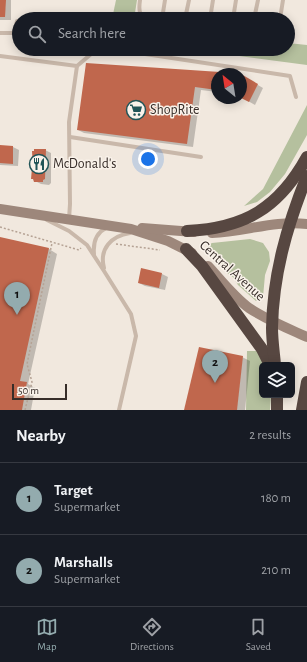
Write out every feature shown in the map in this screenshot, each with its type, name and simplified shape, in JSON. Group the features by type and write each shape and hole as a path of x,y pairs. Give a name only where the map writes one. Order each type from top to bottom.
{"highway":[{"path":"187,231 226,226 258,212 274,202 283,193 296,177 307,157"},
{"path":"274,362 273,322 278,268 289,223 307,176"},
{"path":"186,249 202,266 262,349 268,362"},
{"path":"302,410 307,382"},
{"path":"276,398 277,410"}],"main road":[{"name":"Central Avenue","path":"0,209 112,226 141,232 168,241 186,249 207,266 243,303 273,322 307,337"},
{"name":"Central Avenue","path":"112,226 213,233 273,224 307,224"}],"lane":[{"path":"139,12 140,0"},
{"path":"163,12 165,0"},
{"path":"186,12 189,0"},
{"path":"211,12 213,0"},
{"path":"234,12 236,0"},
{"path":"255,12 258,0"},
{"path":"281,12 283,0"},
{"path":"0,33 12,33"},
{"path":"0,56 77,66"},
{"path":"69,219 69,122 77,66 89,56"},
{"path":"158,56 290,76 296,97"},
{"path":"70,137 201,156"},
{"path":"28,213 69,231 85,244 95,256 131,314 136,336 119,410"},
{"path":"95,256 94,245 97,235 104,229 112,226"},
{"path":"104,270 102,262 103,254 110,241 120,235 141,232"}],"path":[{"path":"0,227 52,243 27,364 32,382 25,410"}],"green space":[{"path":"116,0 137,0 135,12 113,12"},
{"path":"295,44 307,45 307,65 240,56 295,56"},
{"path":"307,105 307,135 285,174 270,192 257,202 244,206 263,189"},
{"path":"250,239 263,243 269,252 270,261 265,275 263,297 256,301 238,285 233,277 228,274 206,250 208,245 212,243"},
{"path":"247,351 258,351 263,362 259,362 259,398 271,398 270,410 246,410"}],"building":[{"path":"0,0 6,0 5,17 0,17"},
{"name":"ShopRite","path":"86,63 211,71 211,89 195,87 187,144 77,130"},
{"path":"247,78 258,84 249,102 247,101"},
{"path":"0,145 13,146 13,164 0,163"},
{"name":"McDonald's","path":"34,149 46,149 45,179 43,182 34,182 33,179 31,179 33,168 32,151 34,151"},
{"path":"0,237 49,248 20,381 27,382 22,410 0,410"},
{"path":"141,268 162,273 159,288 138,283"},
{"path":"199,347 243,356 237,410 184,410"}],"place":[{"name":"ShopRite","path":"136,110"},
{"name":"McDonald's","path":"39,164"},
{"name":"Target","path":"17,315"},
{"name":"Marshalls","path":"215,383"}]}
